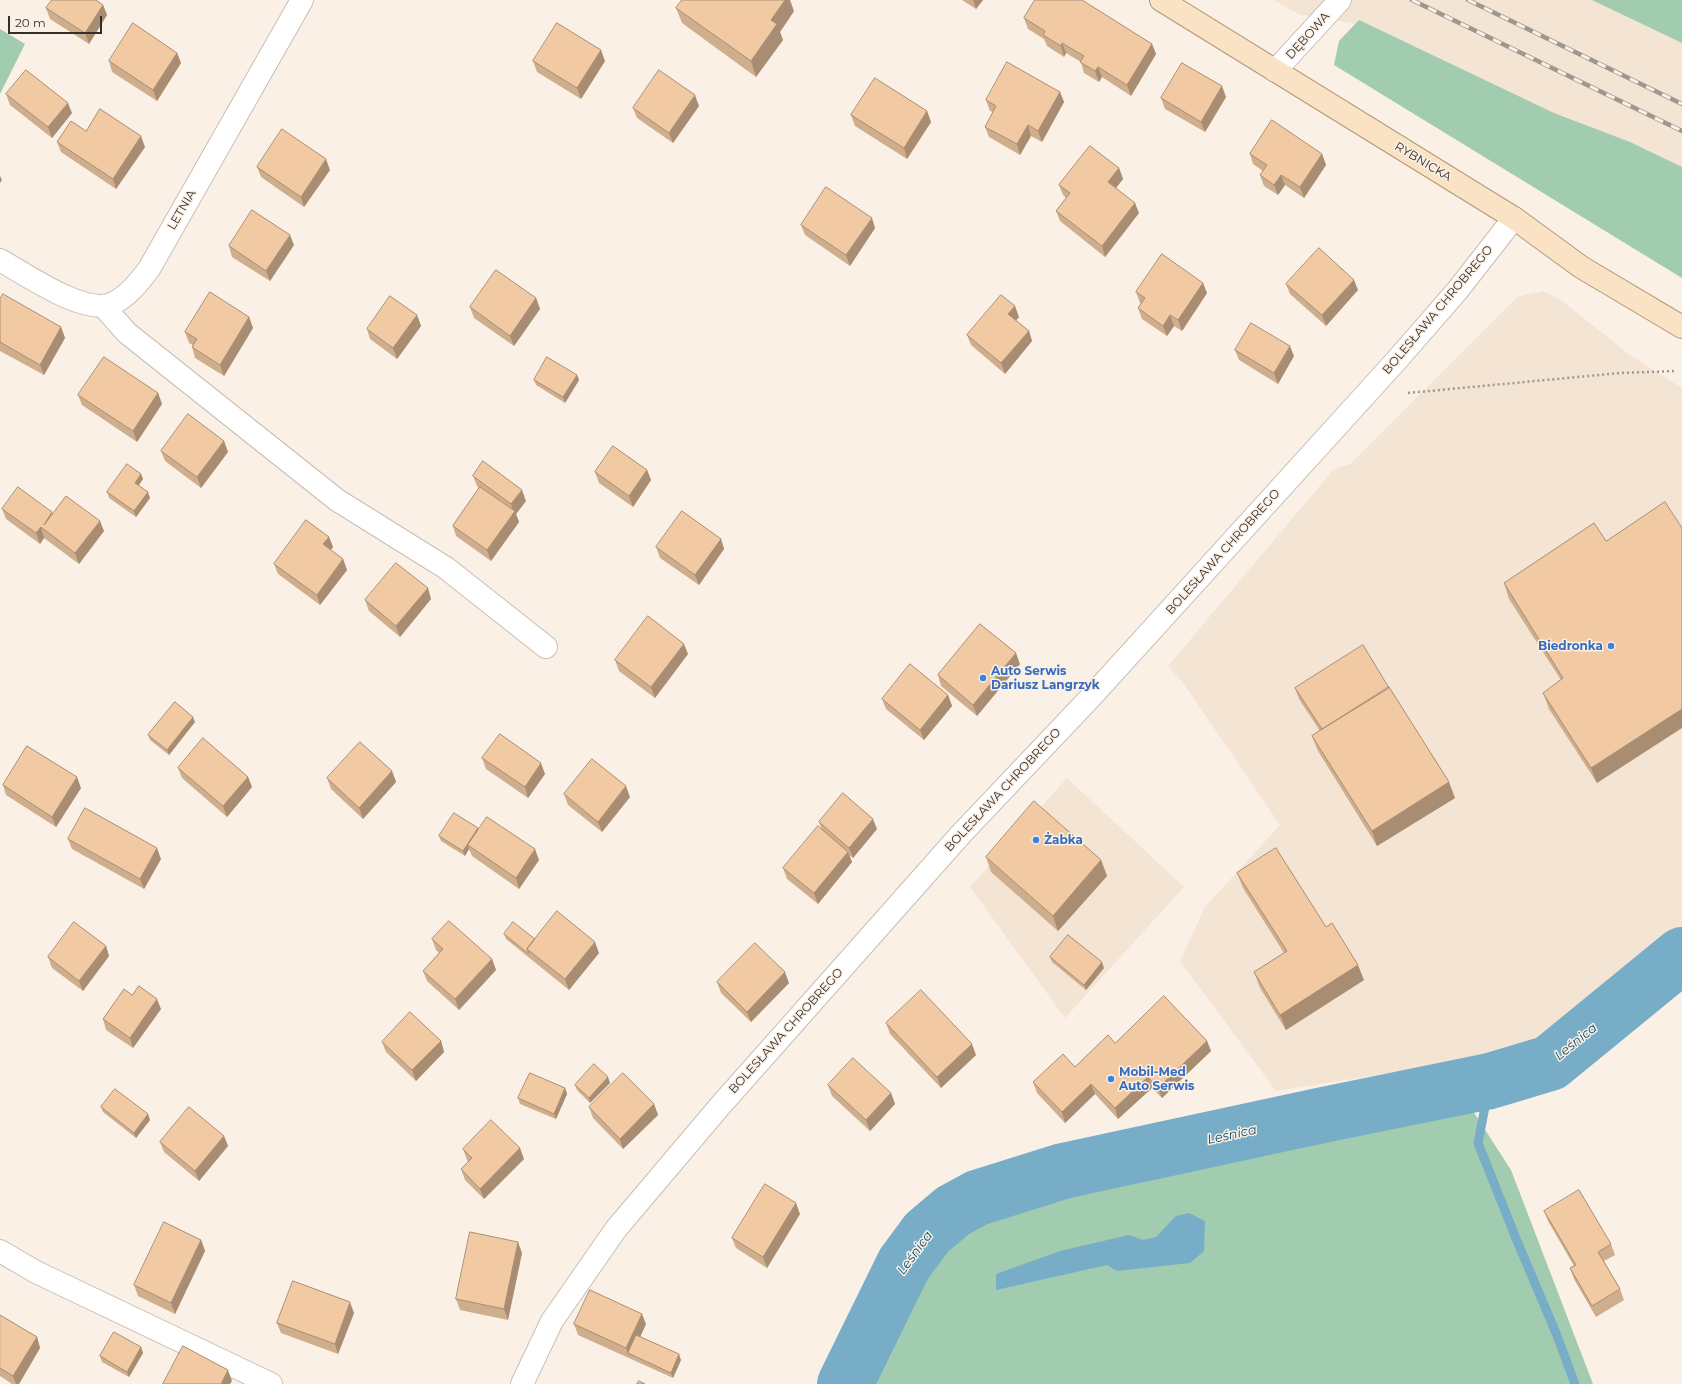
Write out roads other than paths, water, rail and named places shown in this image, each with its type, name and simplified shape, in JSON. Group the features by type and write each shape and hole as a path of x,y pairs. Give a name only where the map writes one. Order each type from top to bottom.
{"main road":[{"name":"RYBNICKA","path":"1161,0 1514,218 1581,267 1682,327"}],"street":[{"name":"LETNIA","path":"103,306 112,304 121,298 135,286 149,269 302,0"},
{"name":"DĘBOWA","path":"1275,71 1340,0"},
{"name":"BOLESŁAWA CHROBREGO","path":"522,1384 552,1321 616,1229 720,1106 962,834 1091,697 1396,361 1457,291 1514,218"},
{"path":"0,260 71,299 82,303 103,306 127,333 337,500 446,568 546,647"},
{"path":"0,1251 36,1272 271,1384"}],"water":[{"path":"1682,943 1682,968 1628,1014 1563,1065 1548,1072 1544,1056 1540,1055 1541,1051 1548,1051 1562,1041"},
{"path":"1189,1213 1205,1221 1204,1251 1190,1263 1117,1271 1107,1265 996,1290 996,1274 1060,1251 1129,1235 1143,1240 1156,1237 1176,1216"}],"waterway":[{"name":"Leśnica","path":"845,1384 904,1264 927,1233 953,1211 977,1198 1063,1171 1490,1081 1550,1063 1682,955"},
{"path":"1490,1081 1478,1143 1556,1333 1575,1384"}],"railway":[{"path":"1412,0 1682,131"},
{"path":"1468,0 1682,104"}],"place":[{"name":"Biedronka","path":"1611,646"},
{"name":"Auto Serwis Dariusz Langrzyk","path":"983,678"},
{"name":"Żabka","path":"1036,840"},
{"name":"Mobil-Med Auto Serwis","path":"1111,1079"}]}
